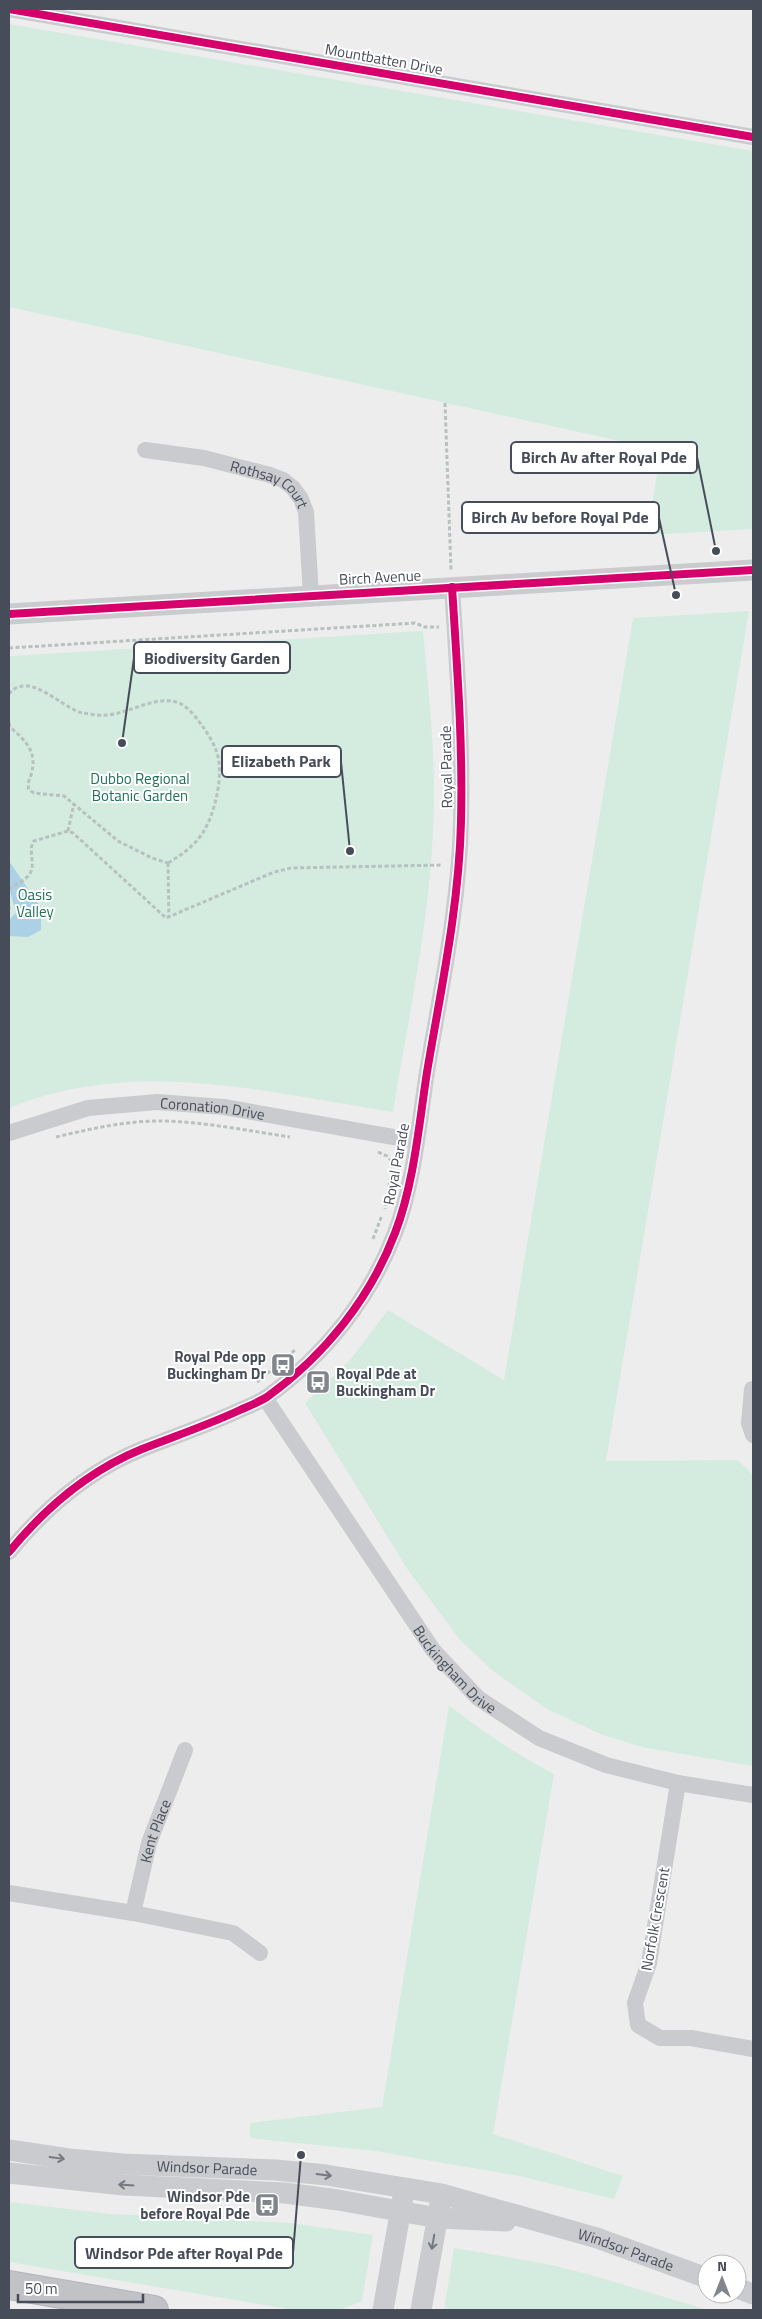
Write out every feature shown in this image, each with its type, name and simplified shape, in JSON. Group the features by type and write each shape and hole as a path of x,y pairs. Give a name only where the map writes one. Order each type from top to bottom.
{"highway":[{"path":"9,2285 154,2310"},
{"path":"9,2299 74,2310"}],"street":[{"name":"Mountbatten Drive","path":"9,9 753,137"},
{"name":"Rothsay Court","path":"145,450 213,460 270,475 283,480 293,488 301,499 306,512 311,595"},
{"name":"Birch Avenue","path":"9,614 753,570"},
{"name":"Royal Parade","path":"9,1552 30,1526 60,1498 95,1472 139,1450 225,1417 265,1398 330,1341 358,1306 396,1232 408,1186 416,1141 449,938 458,864 461,778 452,587"},
{"name":"Coronation Drive","path":"9,1134 88,1108 157,1102 224,1107 416,1141"},
{"path":"752,1389 749,1423 753,1435"},
{"name":"Buckingham Drive","path":"265,1398 433,1650 478,1698 539,1738 606,1765 678,1783 753,1795"},
{"name":"Kent Place","path":"133,1913 150,1843 185,1750"},
{"name":"Norfolk Crescent","path":"678,1783 649,1963 635,2003 638,2025 660,2038 691,2038 753,2049"},
{"path":"9,1893 133,1913 233,1933 260,1953"},
{"name":"Windsor Parade","path":"9,2150 68,2160 276,2170 442,2194 597,2238 697,2274"},
{"name":"Windsor Parade","path":"9,2172 124,2185 285,2193 438,2218 543,2223"},
{"path":"383,2310 405,2188"},
{"path":"421,2310 442,2194"}],"path":[{"path":"444,403 452,587"},
{"path":"9,648 415,623 425,627 454,626"},
{"path":"9,694 12,689 24,686 38,688 80,712 104,716 166,700 180,703 193,714 217,750 220,768 218,789 212,812 203,833 188,850 168,864"},
{"path":"9,723 10,727 32,748 34,765 27,784 29,790 34,793 64,796 118,841 168,864"},
{"path":"68,831 74,803"},
{"path":"9,889 26,877 32,869 32,844 34,841 68,831 74,832 166,918 274,872 291,868 458,864"},
{"path":"168,864 169,917"},
{"path":"9,906 9,911"},
{"path":"55,1137 92,1128 160,1121 241,1129 298,1138"},
{"path":"370,1246 384,1209 393,1163 388,1156 376,1151"},
{"path":"256,1383 300,1346"}],"green space":[{"path":"9,24 753,151 753,529 647,535 661,450 9,307"},
{"path":"749,611 606,1461 738,1460 753,1475 753,1766 646,1748 603,1735 547,1709 493,1671 460,1640 408,1570 305,1403 350,1360 388,1310 504,1380 633,618"},
{"path":"423,631 434,781 431,867 423,937 393,1112 248,1088 200,1083 152,1082 104,1084 56,1093 9,1108 9,656"},
{"path":"449,1705 500,1742 554,1774 493,2134 623,2176 614,2199 519,2176 375,2151 250,2138 250,2123 382,2107"},
{"path":"9,2202 111,2214 291,2223 373,2235 362,2301 340,2310 294,2310 9,2262"},
{"path":"454,2248 542,2263 584,2273 708,2310 444,2310"}],"water":[{"path":"9,861 41,908 41,930 28,937 9,936 9,920 16,913 9,888"}],"cycle path":[{"path":"9,9 753,137"},
{"path":"9,614 753,570"},
{"path":"9,1552 37,1520 69,1492 104,1468 142,1449 216,1421 257,1402 288,1381 308,1363 343,1324 359,1303 385,1257 402,1214 411,1174 457,885 460,853 461,763 452,587"}],"place":[{"name":"Birch Av after Royal Pde","path":"716,551"},
{"name":"Birch Av before Royal Pde","path":"676,595"},
{"name":"Biodiversity Garden","path":"122,743"},
{"name":"Elizabeth Park","path":"350,851"},
{"name":"Royal Pde opp Buckingham Dr","path":"283,1365"},
{"name":"Royal Pde at Buckingham Dr","path":"318,1382"},
{"name":"Windsor Pde after Royal Pde","path":"301,2155"},
{"name":"Windsor Pde before Royal Pde","path":"267,2205"}],"park label":[{"name":"Dubbo Regional Botanic Garden","path":"140,786"},
{"name":"Oasis Valley","path":"35,902"}]}
